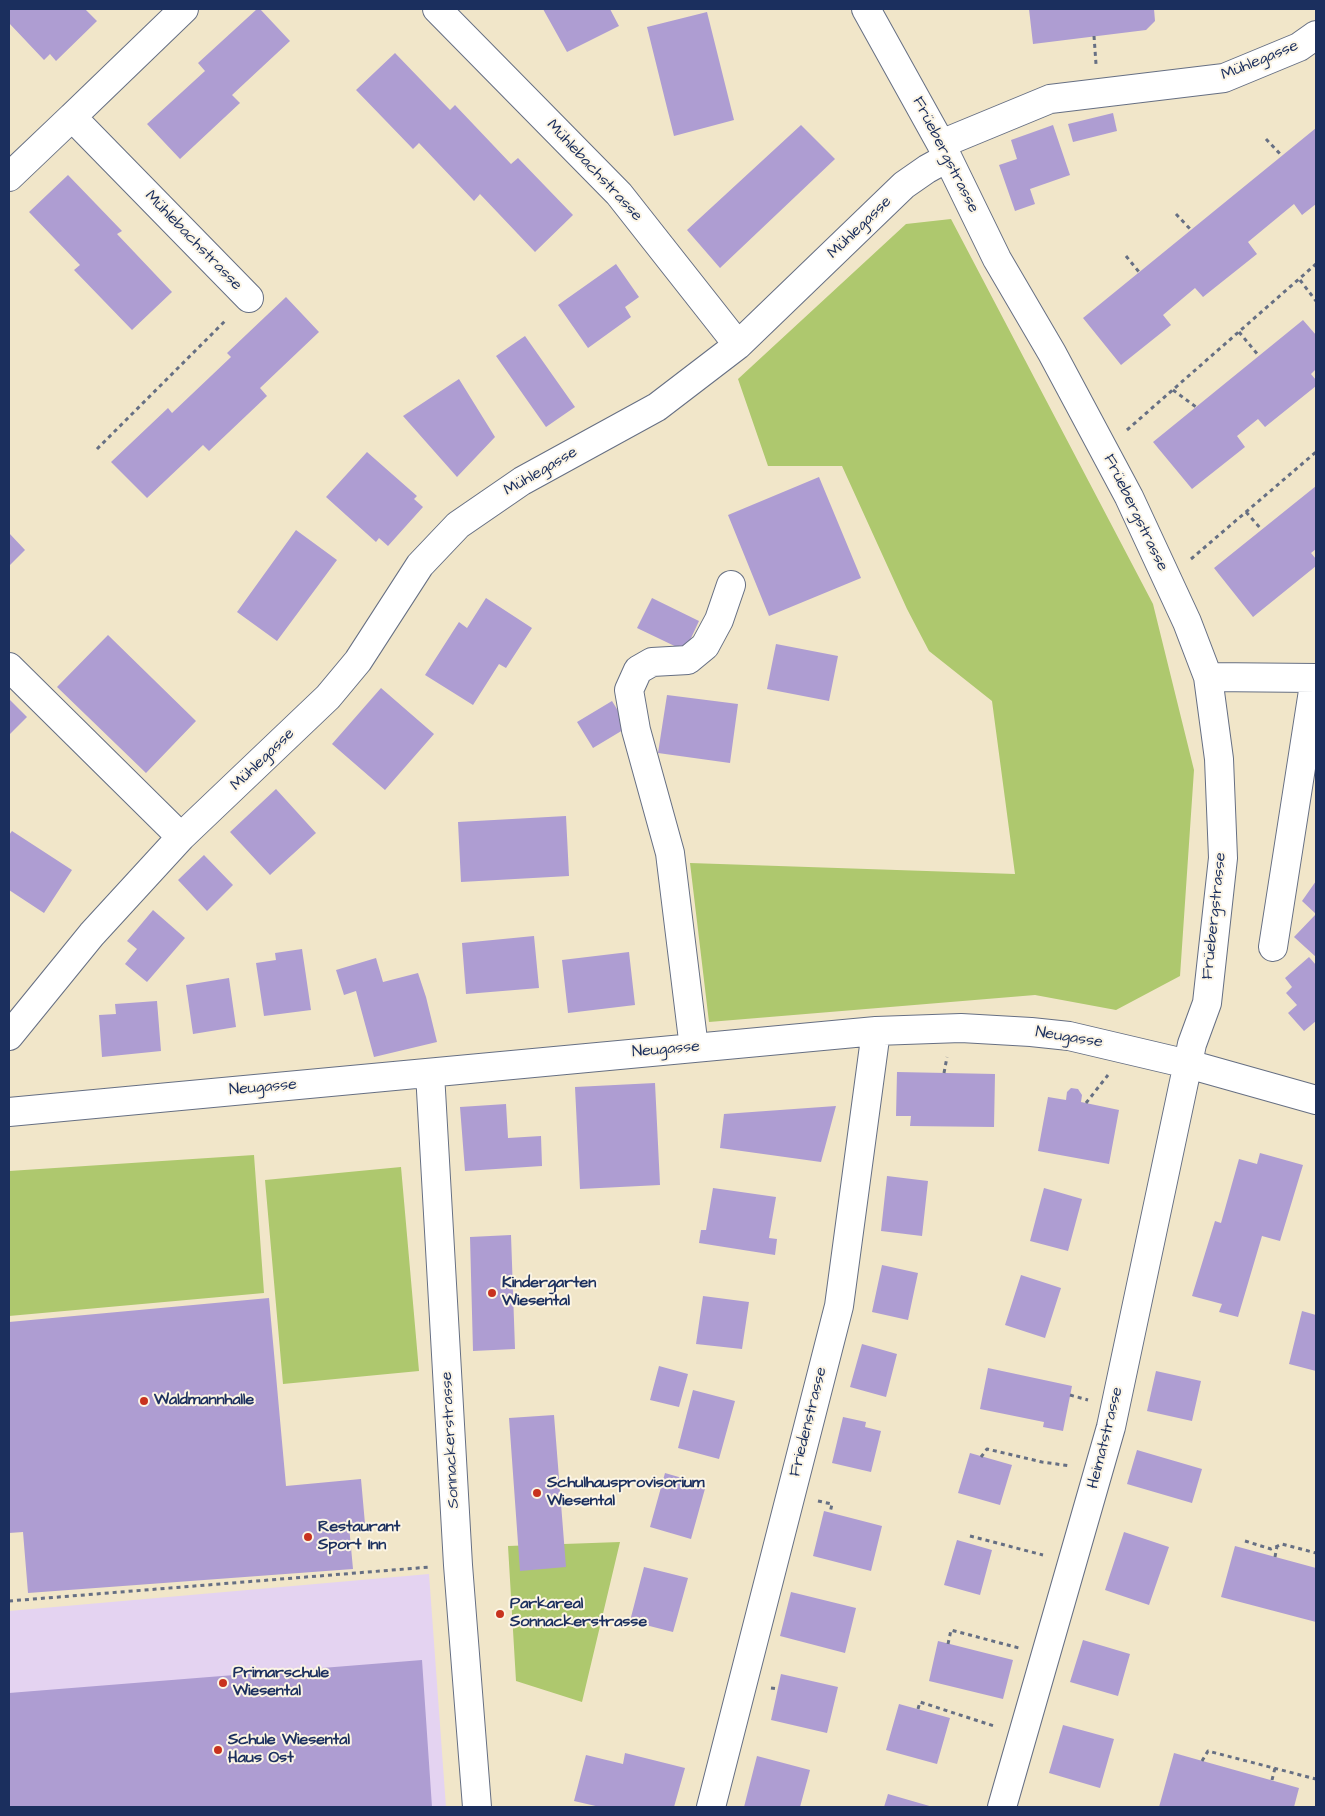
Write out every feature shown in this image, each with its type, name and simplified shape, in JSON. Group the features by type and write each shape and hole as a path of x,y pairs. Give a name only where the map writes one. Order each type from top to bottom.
{"street":[{"path":"9,177 184,9"},
{"name":"Mühlebachstrasse","path":"437,9 619,194 738,345"},
{"name":"Früebergstrasse","path":"866,9 944,151 997,259 1052,353 1129,497 1188,622 1208,677 1219,759 1223,858 1207,1003 1192,1044 1188,1064"},
{"name":"Mühlegasse","path":"9,1036 92,934 181,837 328,697 358,661 420,565 458,525 522,481 657,408 738,345 904,185 927,169 944,151 1050,98 1224,78 1299,47 1316,35"},
{"name":"Mühlebachstrasse","path":"72,117 249,298"},
{"path":"694,1048 670,853 636,730 629,690 638,670 652,662 688,660 704,646 719,620 731,585"},
{"path":"9,667 181,837"},
{"path":"1208,677 1316,678 1273,947"},
{"name":"Neugasse","path":"9,1112 876,1031 960,1028 1069,1036 1188,1064 1316,1100"},
{"name":"Friedenstrasse","path":"711,1807 839,1306 876,1031"},
{"name":"Heimatstrasse","path":"1002,1807 1111,1427 1188,1064"},
{"name":"Sonnackerstrasse","path":"430,1073 458,1566 477,1807"}],"path":[{"path":"1094,36 1096,65"},
{"path":"1266,139 1282,156"},
{"path":"1176,214 1191,230"},
{"path":"1126,256 1139,272"},
{"path":"1124,432 1316,264"},
{"path":"1300,279 1316,301"},
{"name":"Mühlebachstrasse","path":"97,449 249,298"},
{"path":"1239,332 1259,356"},
{"path":"1173,390 1196,407"},
{"path":"1191,559 1316,452"},
{"path":"1246,512 1262,530"},
{"path":"944,1073 948,1051"},
{"path":"1086,1103 1106,1078"},
{"path":"982,1457 987,1449 1042,1462 1099,1470"},
{"path":"970,1536 1072,1562"},
{"path":"1244,1541 1271,1549 1282,1544 1316,1552"},
{"path":"1275,1557 1278,1546"},
{"path":"9,1601 458,1566"},
{"path":"948,1644 951,1630 1046,1656"},
{"path":"772,1688 778,1689"},
{"path":"918,1709 920,1702 1023,1734"},
{"path":"1202,1761 1208,1751 1316,1779"},
{"path":"1272,1780 1275,1768"}],"shaded area":[{"name":"Primarschule Wiesental","path":"429,1574 446,1807 9,1807 9,1611"}],"green space":[{"path":"951,219 1153,604 1194,770 1180,976 1116,1010 1035,995 709,1022 690,863 1015,874 992,701 929,651 907,609 842,466 768,466 738,379 906,224"},
{"path":"254,1155 264,1293 9,1316 9,1171"},
{"path":"401,1167 419,1371 283,1384 265,1180"},
{"path":"620,1542 582,1702 516,1681 508,1546"}],"building":[{"path":"9,9 85,9 97,21 56,61 50,54 44,60 9,23"},
{"path":"257,9 260,9 290,41 232,95 240,103 180,159 147,124 205,71 198,63"},
{"path":"543,9 610,9 619,26 567,52"},
{"path":"1029,9 1154,9 1155,21 1146,30 1033,44"},
{"path":"707,12 734,120 674,136 647,27"},
{"path":"395,53 450,110 455,105 511,164 518,158 573,215 535,252 480,194 474,201 419,143 413,149 356,90"},
{"path":"1113,113 1117,131 1073,142 1068,124"},
{"path":"801,125 835,159 720,268 687,230"},
{"path":"1053,125 1070,175 1030,189 1035,204 1015,211 999,165 1017,159 1011,140"},
{"path":"1316,128 1316,204 1302,215 1294,204 1248,242 1257,254 1203,297 1195,288 1163,315 1171,325 1121,365 1083,318"},
{"path":"68,175 122,231 117,234 172,292 132,330 74,270 80,265 29,212"},
{"path":"616,264 639,297 625,307 631,317 588,348 558,305"},
{"path":"286,297 319,332 260,388 267,396 209,451 203,445 147,498 111,462 168,408 172,413 231,357 227,353"},
{"path":"1303,320 1316,335 1316,369 1311,374 1316,380 1316,386 1265,427 1258,419 1237,436 1245,447 1192,489 1153,442"},
{"path":"525,336 575,407 546,427 496,356"},
{"path":"459,379 495,437 457,477 403,416"},
{"path":"367,452 417,496 414,499 423,507 388,546 379,538 376,542 326,497"},
{"path":"819,477 861,578 769,616 728,515"},
{"path":"1316,486 1316,549 1311,553 1316,559 1316,566 1253,617 1214,568"},
{"path":"296,530 337,560 277,641 237,612"},
{"path":"9,533 25,550 9,566"},
{"path":"486,598 532,628 506,668 499,664 473,705 425,675 459,622 467,628"},
{"path":"652,598 699,621 685,651 637,628"},
{"path":"108,635 196,721 146,773 57,687"},
{"path":"776,644 838,656 829,701 767,689"},
{"path":"381,688 434,734 385,790 332,744"},
{"path":"667,695 738,704 730,763 658,753"},
{"path":"9,699 27,717 9,735"},
{"path":"612,701 628,727 593,748 577,722"},
{"path":"276,789 316,833 270,875 230,832"},
{"path":"566,816 569,876 461,882 458,822"},
{"path":"12,831 72,870 44,913 9,890 9,835"},
{"path":"204,855 233,885 207,911 178,880"},
{"path":"1316,881 1316,914 1302,901"},
{"path":"153,910 185,938 147,982 125,964 137,949 127,941"},
{"path":"1316,914 1316,957 1294,937"},
{"path":"534,936 539,988 466,994 462,943"},
{"path":"302,949 311,1010 264,1016 256,963 276,960 275,953"},
{"path":"629,952 635,1005 568,1013 562,960"},
{"path":"1309,957 1316,965 1316,1021 1304,1031 1288,1013 1297,1005 1286,993 1292,987 1285,978"},
{"path":"376,958 383,982 418,973 437,1042 374,1057 356,991 344,995 336,970"},
{"path":"229,978 236,1027 193,1034 186,985"},
{"path":"157,1001 161,1051 102,1057 99,1015 116,1014 115,1004"},
{"path":"897,1072 995,1074 994,1127 910,1126 911,1116 896,1116"},
{"path":"655,1083 660,1185 580,1189 575,1087"},
{"path":"1071,1088 1078,1089 1082,1095 1081,1102 1119,1110 1109,1164 1038,1151 1048,1097 1066,1100 1067,1092"},
{"path":"506,1104 508,1138 541,1136 542,1166 465,1171 460,1107"},
{"path":"836,1106 821,1162 720,1148 724,1114"},
{"path":"1260,1153 1303,1165 1280,1241 1262,1236 1238,1317 1219,1312 1222,1304 1192,1296 1215,1221 1221,1223 1239,1159 1257,1164"},
{"path":"887,1176 928,1181 922,1236 881,1231"},
{"path":"713,1188 776,1197 769,1238 777,1239 775,1255 699,1243 701,1230 706,1230"},
{"path":"1044,1188 1082,1199 1068,1251 1030,1241"},
{"name":"Kindergarten Wiesental","path":"511,1235 515,1349 473,1351 470,1237"},
{"path":"882,1265 918,1273 908,1320 872,1312"},
{"path":"1021,1275 1061,1288 1045,1338 1005,1325"},
{"path":"703,1296 749,1302 742,1349 696,1344"},
{"name":"Waldmannhalle","path":"269,1298 286,1486 361,1479 365,1524 349,1526 353,1569 28,1593 23,1532 9,1533 9,1322"},
{"path":"1302,1311 1316,1315 1316,1371 1289,1364"},
{"path":"862,1344 897,1354 886,1397 850,1387"},
{"path":"659,1366 688,1374 679,1407 650,1400"},
{"path":"988,1368 1072,1386 1063,1431 1043,1427 1044,1422 980,1409"},
{"path":"1156,1371 1201,1381 1192,1421 1147,1411"},
{"path":"693,1390 735,1401 719,1459 678,1448"},
{"name":"Schulhausprovisorium Wiesental","path":"554,1415 566,1567 520,1571 509,1418"},
{"path":"843,1417 866,1422 865,1427 881,1431 871,1472 832,1463"},
{"path":"1137,1450 1202,1469 1192,1503 1127,1484"},
{"path":"970,1453 1012,1465 1000,1505 958,1493"},
{"path":"665,1473 706,1485 691,1539 650,1527"},
{"path":"824,1511 882,1526 871,1571 813,1556"},
{"path":"1124,1532 1169,1547 1149,1605 1105,1590"},
{"path":"957,1540 992,1550 980,1595 944,1585"},
{"path":"1235,1546 1316,1568 1316,1622 1221,1597"},
{"path":"644,1567 688,1578 673,1632 630,1621"},
{"path":"791,1592 856,1608 845,1653 780,1636"},
{"path":"1083,1640 1130,1654 1118,1696 1070,1682"},
{"path":"938,1641 1013,1660 1003,1699 929,1681"},
{"name":"Schule Wiesental Haus Ost","path":"422,1660 432,1807 9,1807 9,1693"},
{"path":"781,1674 838,1687 827,1733 771,1720"},
{"path":"899,1704 950,1718 937,1764 886,1750"},
{"path":"1063,1725 1114,1739 1100,1788 1049,1773"},
{"path":"625,1753 685,1768 674,1807 600,1807 574,1801 586,1755 623,1764"},
{"path":"1174,1753 1299,1788 1294,1807 1159,1807"},
{"path":"757,1756 810,1770 800,1807 744,1807"},
{"path":"888,1794 933,1807 884,1807"}],"place":[{"name":"Kindergarten Wiesental","path":"492,1293"},
{"name":"Waldmannhalle","path":"144,1401"},
{"name":"Schulhausprovisorium Wiesental","path":"537,1493"},
{"name":"Restaurant Sport Inn","path":"308,1537"},
{"name":"Parkareal Sonnackerstrasse","path":"500,1614"},
{"name":"Primarschule Wiesental","path":"223,1683"},
{"name":"Schule Wiesental Haus Ost","path":"218,1750"}]}
